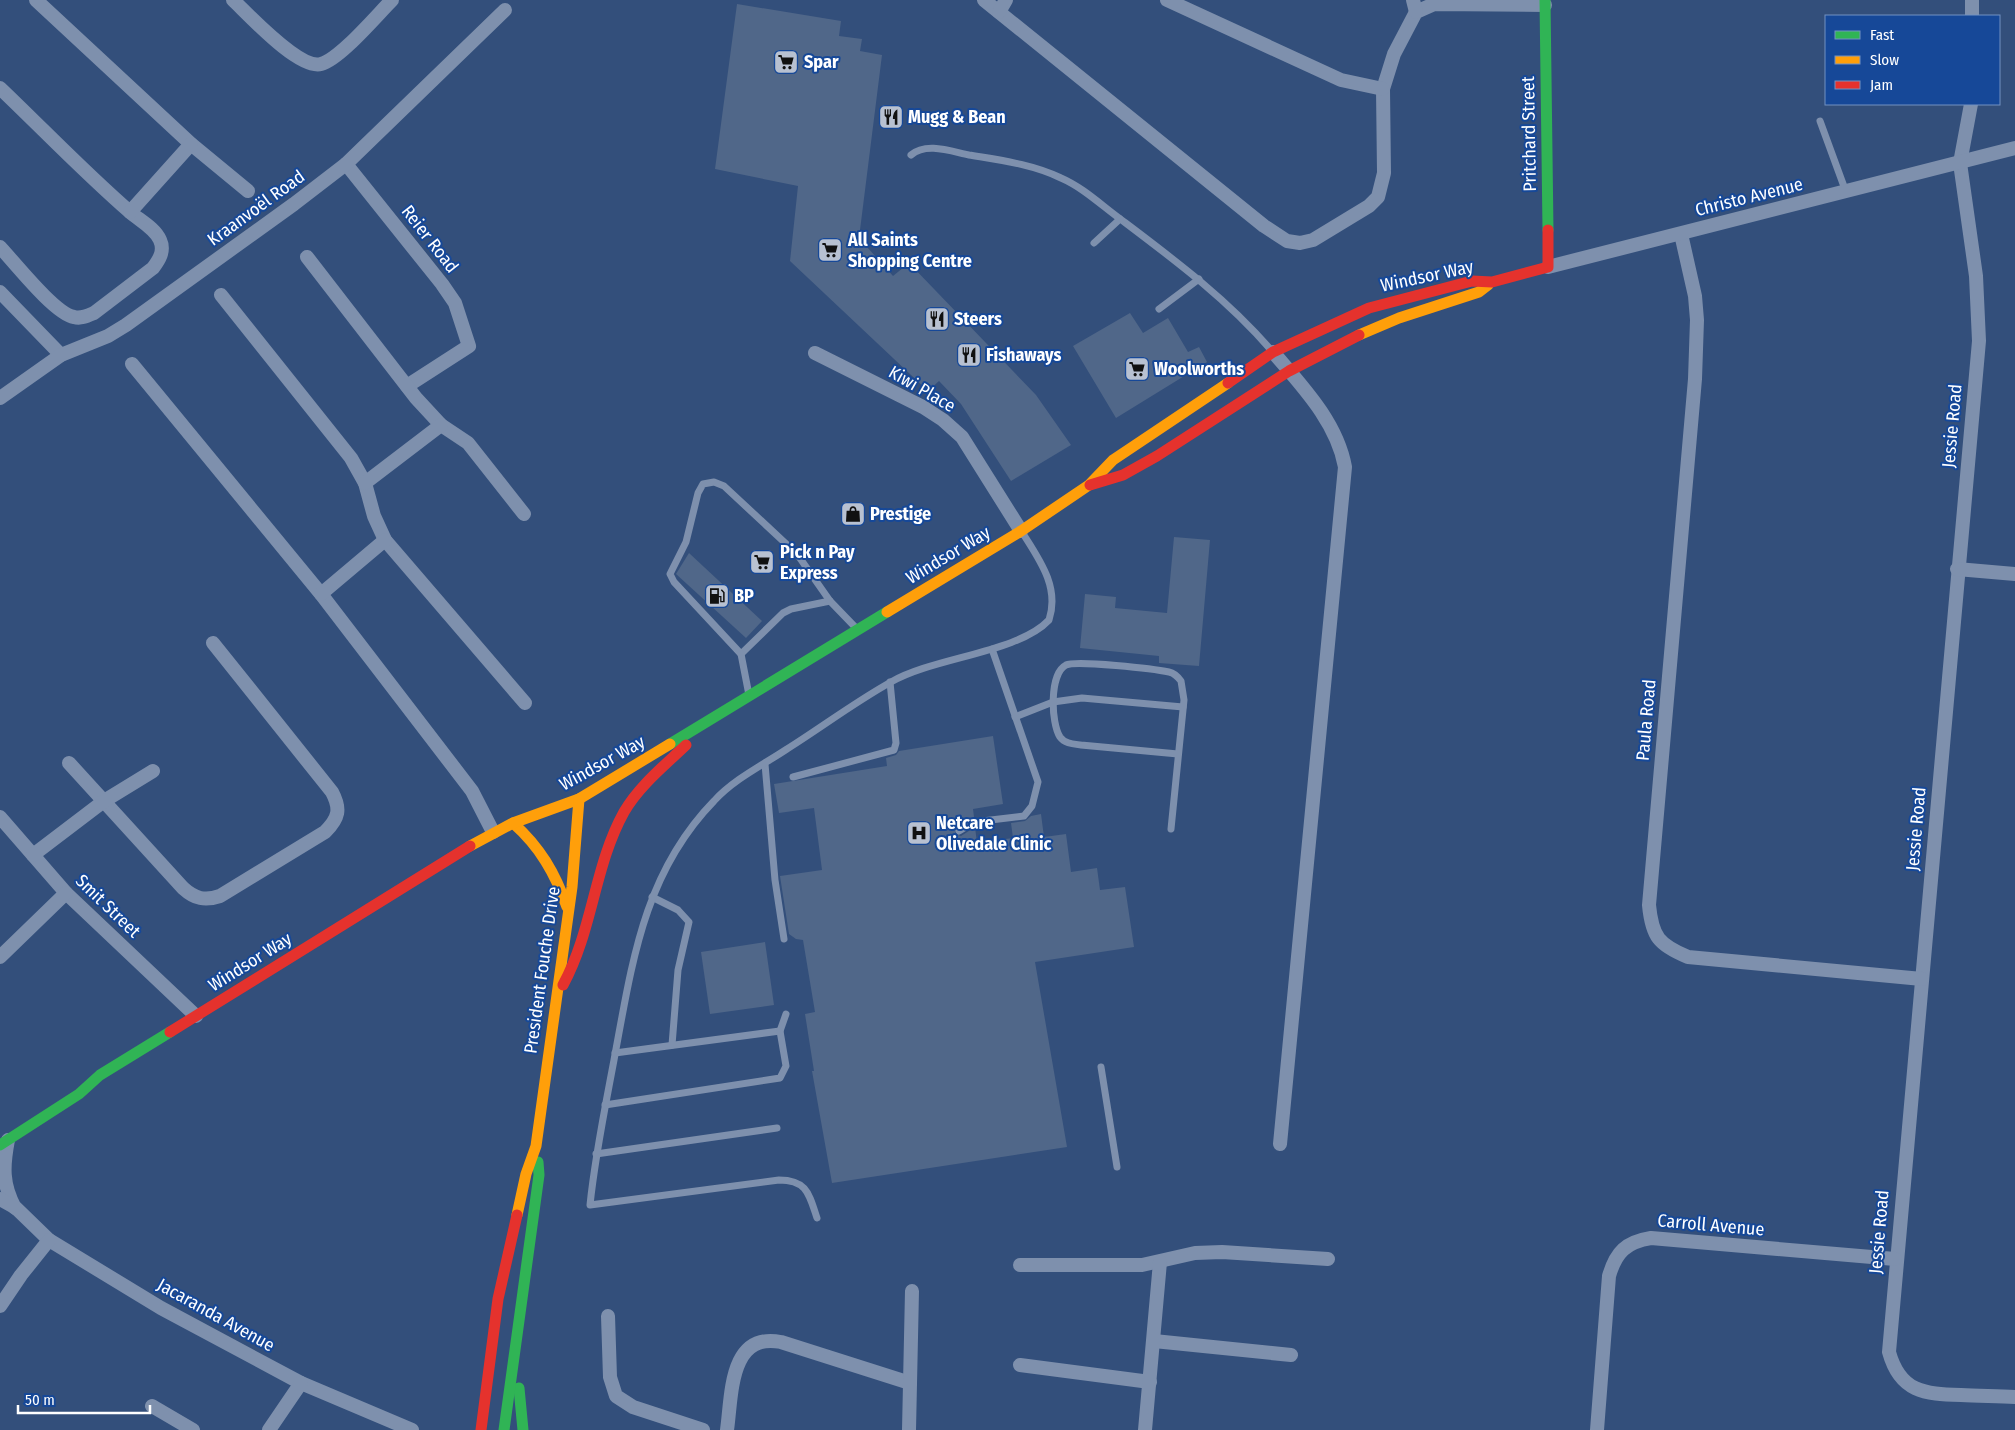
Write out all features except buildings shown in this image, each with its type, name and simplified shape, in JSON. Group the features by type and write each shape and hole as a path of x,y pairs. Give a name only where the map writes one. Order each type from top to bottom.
{"street":[{"path":"36,0 191,144 248,191"},
{"path":"233,0 291,52 311,64 320,65 340,52 392,0"},
{"path":"984,0 1003,6 1264,226 1287,241 1300,243 1327,233 1369,206 1378,197 1384,173 1383,89 1394,54 1414,6 1545,2"},
{"path":"1167,0 1341,80 1383,89"},
{"path":"1972,0 1972,15"},
{"name":"Pritchard Street","path":"1545,2 1548,267"},
{"name":"Kraanvoël Road","path":"0,398 61,355 108,336 126,325 294,204 346,164 505,10"},
{"path":"0,88 130,212 156,234 161,241 160,259 153,268 94,313 83,318 74,318 64,314 0,247"},
{"name":"Jessie Road","path":"1971,105 1960,163 1976,276 1979,341 1895,1259 1889,1352 1892,1364 1902,1379 1909,1386 1926,1393 2015,1397"},
{"path":"130,212 191,144"},
{"name":"Christo Avenue","path":"1492,282 2015,148"},
{"name":"Reier Road","path":"346,164 455,303 469,346 407,386"},
{"name":"Paula Road","path":"1681,234 1695,296 1697,320 1695,379 1648,905 1651,924 1659,941 1688,957 1922,978"},
{"path":"307,257 407,386 441,425 468,443 524,514"},
{"name":"Windsor Way","path":"4,1142 79,1094 100,1075 493,832 579,799 711,721 1022,531 1089,485 1114,460 1273,352 1369,308 1472,281 1492,282"},
{"name":"Windsor Way","path":"1089,485 1122,476 1149,461 1289,371 1376,327 1479,292 1492,282"},
{"path":"0,292 61,355"},
{"path":"221,294 351,458 365,483 374,516 385,540 525,703"},
{"path":"1273,352 1334,432 1341,447 1344,467 1280,1144"},
{"name":"Kiwi Place","path":"815,353 923,407 944,420 962,437 1022,531"},
{"path":"132,364 321,594 472,792 493,832"},
{"path":"365,483 441,425"},
{"path":"321,594 385,540"},
{"path":"1957,568 2015,574"},
{"path":"69,763 183,888 195,898 203,900 220,896 325,832 338,817 339,808 332,792 213,644"},
{"path":"558,993 580,952 611,842 619,821 633,799 711,721"},
{"path":"33,856 104,801 153,771"},
{"name":"President Fouche Drive","path":"481,1430 498,1299 526,1174 536,1146 569,911 579,799"},
{"name":"Smit Street","path":"0,817 66,893 196,1016"},
{"path":"513,823 545,854 552,866 569,911"},
{"path":"0,957 66,893"},
{"name":"Windsor Way","path":"40,1105 72,1085 100,1075"},
{"name":"Jacaranda Avenue","path":"4,1142 4,1180 9,1196 16,1208"},
{"name":"President Fouche Drive","path":"504,1430 539,1175 536,1146"},
{"name":"Jacaranda Avenue","path":"0,1199 16,1208 49,1240 161,1308 302,1383 412,1430"},
{"name":"Carroll Avenue","path":"1596,1430 1609,1276 1613,1262 1622,1248 1636,1240 1651,1238 1895,1259"},
{"path":"0,1306 21,1274 49,1240"},
{"path":"1020,1266 1120,1266 1160,1262 1196,1253 1222,1252 1328,1259"},
{"path":"1145,1430 1160,1262"},
{"path":"909,1430 912,1291"},
{"path":"608,1316 610,1377 616,1396 633,1407 703,1430"},
{"path":"517,1339 519,1410 523,1430"},
{"path":"728,1430 737,1364 747,1348 764,1341 781,1342 910,1383"},
{"path":"1154,1341 1291,1355"},
{"path":"1020,1365 1150,1382"},
{"path":"269,1430 302,1383"},
{"path":"152,1406 193,1430"}],"lane":[{"path":"1820,121 1846,192"},
{"path":"910,155 916,150 931,148 1034,168 1060,177 1083,190 1199,279 1245,319 1273,352"},
{"path":"1094,243 1120,219"},
{"path":"1159,309 1199,279"},
{"path":"749,698 741,654 674,582 670,574 686,542 698,493 703,484 708,481 719,483 742,502 797,554 830,601 858,630"},
{"path":"818,1218 803,1185 792,1180 779,1180 590,1205 596,1154 634,950 652,898 674,852 692,825 715,799 890,682 912,671 933,664 992,649 1043,627 1049,620 1054,599 1046,571 1022,531"},
{"path":"741,654 783,613 791,609 830,601"},
{"path":"959,831 974,822 1024,816 1032,806 1038,782 992,649"},
{"path":"1171,829 1183,708 1184,689 1181,681 1170,672 1076,663 1066,665 1060,671 1053,702 1056,726 1061,739 1070,744 1178,754"},
{"path":"793,777 894,750 896,743 890,682"},
{"path":"1015,717 1053,702 1082,698 1183,708"},
{"path":"765,764 775,880 784,939"},
{"path":"652,898 678,910 688,922 678,970 672,1046"},
{"path":"606,1104 780,1078 786,1066 780,1030 786,1014"},
{"path":"615,1053 780,1030"},
{"path":"1101,1067 1117,1167"},
{"path":"596,1154 777,1128"}],"traffic: fast":[{"path":"1545,0 1548,230"},
{"path":"670,744 887,612"},
{"path":"0,1145 79,1094 100,1075 170,1032"},
{"path":"504,1430 539,1175 538,1162"},
{"path":"519,1388 523,1430"}],"traffic: slow":[{"path":"1359,335 1399,318 1479,292 1488,285"},
{"path":"887,612 1021,531 1089,485 1113,460 1228,383"},
{"path":"470,846 513,823 579,799 670,744"},
{"path":"517,1215 526,1174 536,1146 572,887 579,799"},
{"path":"513,823 531,841 546,861 567,907"}],"traffic: jam":[{"path":"1228,383 1273,352 1369,308 1472,281 1492,282 1548,267 1548,230"},
{"path":"1090,485 1123,475 1157,456 1289,371 1359,335"},
{"path":"563,985 581,942 606,854 624,812 644,785 686,745"},
{"path":"170,1032 470,846"},
{"path":"481,1430 498,1299 517,1215"}],"place":[{"name":"Spar","path":"786,62"},
{"name":"Mugg & Bean","path":"891,117"},
{"name":"All Saints Shopping Centre","path":"830,250"},
{"name":"Steers","path":"937,319"},
{"name":"Fishaways","path":"969,355"},
{"name":"Woolworths","path":"1137,369"},
{"name":"Prestige","path":"853,514"},
{"name":"Pick n Pay Express","path":"762,562"},
{"name":"BP","path":"717,596"},
{"name":"Netcare Olivedale Clinic","path":"919,833"}]}
